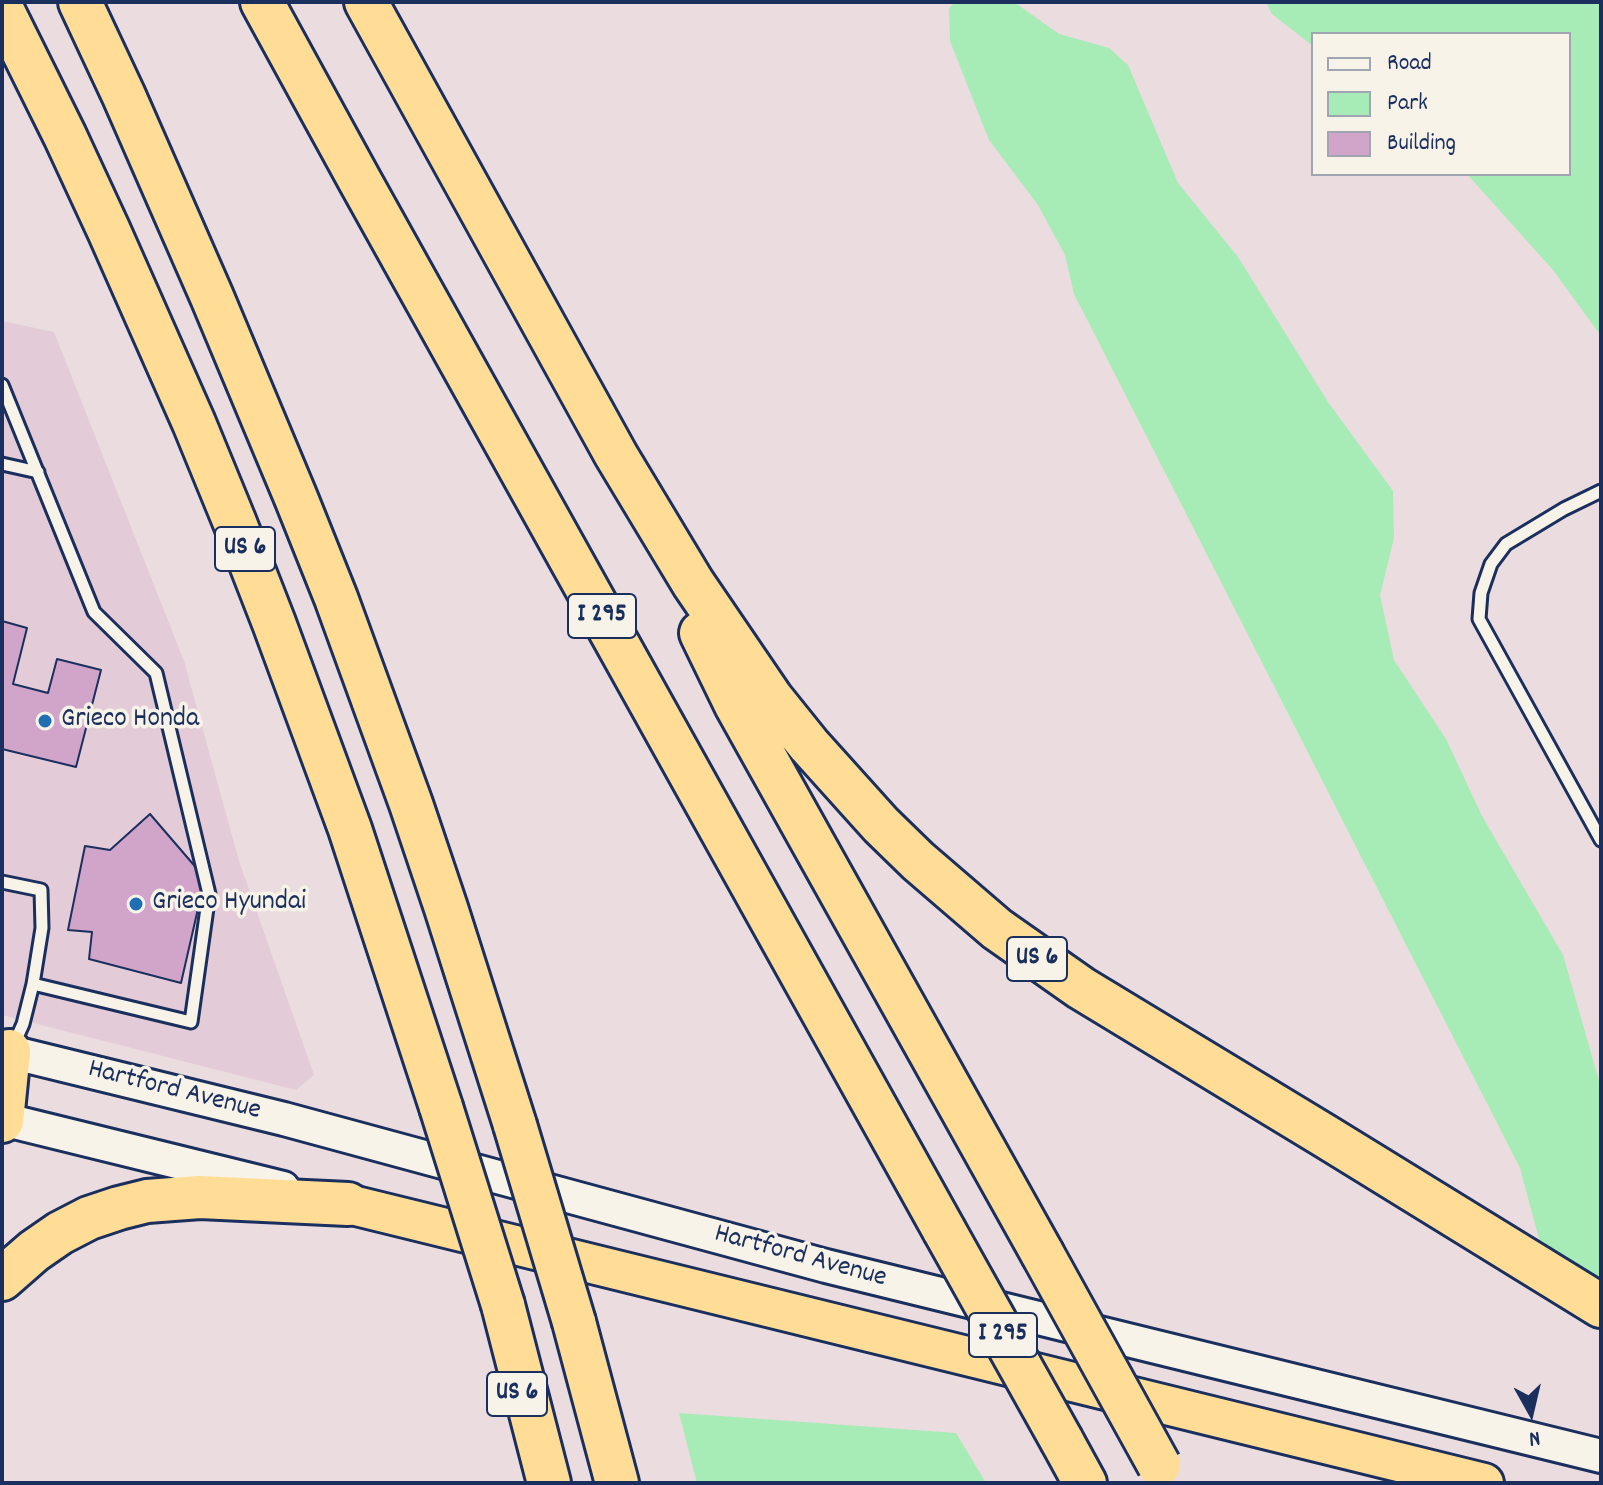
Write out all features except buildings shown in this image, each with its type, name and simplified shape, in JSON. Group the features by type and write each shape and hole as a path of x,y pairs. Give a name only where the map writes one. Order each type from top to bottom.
{"highway":[{"path":"80,2 212,297 296,498 411,804 515,1125 574,1322 617,1483"},
{"name":"I 295","path":"262,2 1085,1483"},
{"name":"US 6","path":"366,2 616,455 693,583 772,699 845,787 957,896 1007,937 1081,988 1601,1306"},
{"name":"US 6","path":"2,9 65,136 194,423 274,623 344,814 503,1305 532,1483"},
{"path":"616,455 736,705 1164,1474"},
{"path":"2,1120 4,1054"},
{"path":"2,1279 60,1233 89,1218 147,1201 200,1197 348,1204"},
{"name":"Hartford Avenue","path":"348,1204 1484,1483"},
{"path":"503,1305 549,1483"}],"main road":[{"name":"Hartford Avenue","path":"4,1054 284,1119 826,1266 1601,1456"},
{"name":"Hartford Avenue","path":"2,1120 348,1204"}],"lane":[{"path":"2,385 94,612 156,673 209,894 191,1022 33,984"},
{"path":"2,464 38,472"},
{"path":"1601,491 1506,544 1491,564 1481,593 1479,619 1601,840"},
{"path":"2,882 41,890 42,928 23,1024 4,1054"}],"shaded area":[{"path":"2,321 54,332 184,661 239,861 314,1075 296,1090 2,1015"}],"green space":[{"path":"955,2 1014,2 1059,34 1109,48 1128,65 1178,183 1238,257 1328,402 1393,491 1394,538 1380,595 1394,660 1446,739 1482,816 1563,955 1601,1088 1601,1296 1545,1261 1520,1168 1074,294 1065,255 1038,205 989,140 950,41 949,8"},
{"path":"1266,2 1601,2 1601,336 1553,270 1469,176 1571,176 1571,32 1311,32 1311,44 1272,14"},
{"path":"679,1413 956,1433 986,1483 697,1483"}],"place":[{"name":"Grieco Honda","path":"45,721"},
{"name":"Grieco Hyundai","path":"136,904"}]}
